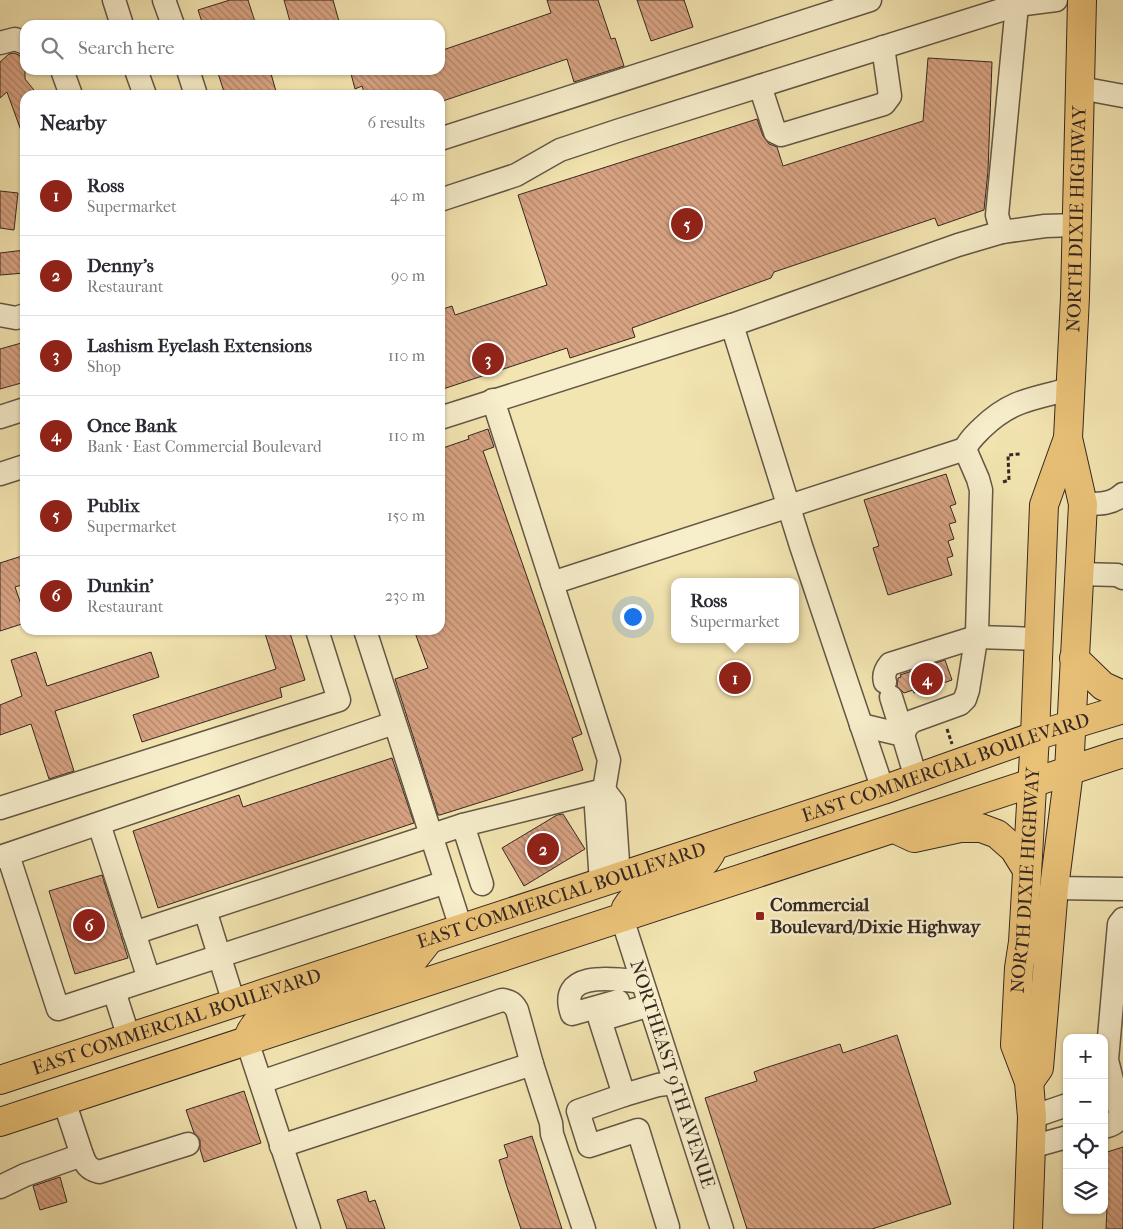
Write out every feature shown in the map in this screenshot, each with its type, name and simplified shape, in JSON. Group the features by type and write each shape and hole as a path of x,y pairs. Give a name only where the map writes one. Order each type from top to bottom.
{"main road":[{"name":"NORTH DIXIE HIGHWAY","path":"1029,1082 1039,1068 1054,888 1068,771 1083,504 1068,438 1075,297 1082,0"},
{"name":"NORTH DIXIE HIGHWAY","path":"1028,1229 1032,1117 1029,1082 1015,1045 1035,736 1044,505 1068,438"},
{"path":"1074,658 1103,686 1123,695"},
{"name":"EAST COMMERCIAL BOULEVARD","path":"0,1080 883,790 1035,736 1123,709"},
{"name":"EAST COMMERCIAL BOULEVARD","path":"0,1122 1123,753"},
{"path":"893,828 914,838 960,828 981,828 996,834 1014,849 1027,870"},
{"path":"622,918 627,905 647,890 689,875 698,869 709,858 714,846"},
{"path":"473,967 475,960 491,947 587,912 614,890 610,880"},
{"path":"248,1041 252,1028 274,1011 401,969 413,960 431,938"},
{"path":"38,1109 57,1092 69,1085 197,1043 208,1037 222,1025 234,1003"}],"street":[{"path":"114,0 120,20"},
{"path":"164,0 171,20"},
{"path":"445,138 870,0"},
{"path":"445,198 516,175 560,150 1017,5 1056,0"},
{"path":"1002,232 997,215 1017,5"},
{"path":"0,43 15,38 20,40"},
{"path":"760,86 775,132 781,136 884,104 890,96 883,47"},
{"path":"64,75 69,90"},
{"path":"138,75 142,90"},
{"path":"190,75 194,90"},
{"path":"1080,88 1123,96"},
{"path":"445,416 732,326 958,245 1002,232 1045,226 1076,225"},
{"path":"0,315 16,318 20,317"},
{"path":"732,326 789,507 883,790"},
{"path":"903,735 907,726 913,721 960,704 965,699 976,637 981,490 965,449 968,442 996,415 1017,402 1070,390"},
{"path":"493,400 609,760 604,790 614,804 610,880"},
{"path":"0,417 20,411"},
{"path":"552,583 965,449"},
{"path":"0,474 20,468"},
{"path":"1083,504 1105,504 1123,494"},
{"path":"1079,574 1117,574 1123,578"},
{"path":"0,808 339,700 319,635"},
{"path":"367,635 461,928"},
{"path":"916,778 884,677 885,670 890,664 976,637 1038,639"},
{"path":"394,723 4,856 58,1009 446,882"},
{"path":"861,725 903,735"},
{"path":"134,933 463,825 604,790"},
{"path":"99,824 150,979"},
{"path":"463,825 482,884"},
{"path":"1054,888 1123,889"},
{"path":"205,910 234,1003"},
{"name":"NORTHEAST 9TH AVENUE","path":"622,918 722,1229"},
{"path":"1108,1126 1113,1125 1118,1119 1120,1112 1107,1060 1120,924 1123,919"},
{"path":"114,991 129,1038"},
{"path":"624,1095 600,1020 646,993"},
{"path":"261,1082 502,1000 508,1000 515,1006 551,1123 552,1134 584,1229"},
{"path":"248,1041 309,1229"},
{"path":"281,1146 532,1064"},
{"path":"668,1227 638,1130 589,1146 578,1112 624,1095 658,1085 674,1083"},
{"path":"64,1101 86,1166 92,1170 99,1172 188,1144"},
{"path":"1032,1117 1063,1107"},
{"path":"1031,1147 1063,1138"},
{"path":"0,1187 25,1175 82,1155"}],"path":[{"path":"1003,482 1009,480 1008,455 1020,454"},
{"path":"947,729 954,749"}],"building":[{"path":"230,0 248,0 254,20 201,20 198,10"},
{"path":"284,0 333,0 339,20 290,20"},
{"path":"547,0 598,0 611,39 615,38 624,66 574,82 567,59 445,100 445,90 363,90 362,86 355,89 351,75 445,75 445,49 551,13"},
{"path":"637,0 684,0 693,27 651,41"},
{"path":"14,53 20,56 20,75 25,75 25,79 34,90 20,90 20,128 7,92 0,98 0,62 9,54"},
{"path":"928,58 992,62 988,171 984,210 938,226 935,218 774,272 771,278 632,328 635,337 570,358 567,348 445,388 445,308 452,306 455,315 547,285 518,195 757,119 763,136 769,144 777,147 783,166 923,121"},
{"path":"219,75 271,75 276,90 223,90"},
{"path":"0,191 18,193 14,230 0,228"},
{"path":"20,251 20,273 0,275 0,253"},
{"path":"20,343 20,383 0,389 0,349"},
{"path":"488,429 494,447 483,451 582,734 572,738 583,770 438,815 395,679 428,668 416,635 445,635 445,447 469,439 468,436"},
{"path":"946,474 956,504 950,506 956,522 949,524 954,539 948,541 953,556 947,558 952,575 888,595 873,548 879,546 864,500"},
{"path":"20,557 20,586 15,587 20,602 20,625 0,631 0,563"},
{"path":"266,635 291,635 305,680 280,688 282,697 142,742 133,715 276,669"},
{"path":"36,652 47,686 151,652 159,677 55,711 74,771 49,779 31,724 0,735 0,705 22,696 11,660"},
{"path":"945,660 952,680 914,693 913,690 904,693 897,686 900,675"},
{"path":"392,758 414,823 158,908 133,831 239,795 243,807"},
{"path":"563,814 585,849 524,886 502,848 557,815"},
{"path":"102,875 128,958 75,974 49,891"},
{"path":"897,1035 951,1204 872,1229 747,1229 705,1098 757,1081 754,1072 765,1068 840,1044 843,1053"},
{"path":"244,1091 261,1143 204,1162 200,1149 200,1140 194,1133 186,1110"},
{"path":"532,1136 562,1229 521,1229 507,1187 499,1160 508,1157 504,1145"},
{"path":"1123,1147 1123,1229 1106,1229 1108,1214 1108,1152"},
{"path":"60,1177 67,1202 40,1210 33,1186"},
{"path":"366,1191 369,1202 375,1200 385,1229 347,1229 337,1200"}],"place":[{"name":"Publix","path":"687,224"},
{"name":"Lashism Eyelash Extensions","path":"488,359"},
{"name":"Ross","path":"735,678"},
{"name":"Once Bank","path":"927,679"},
{"name":"Denny's","path":"543,849"},
{"name":"Commercial Boulevard/Dixie Highway","path":"760,916"},
{"name":"Dunkin'","path":"89,925"}]}
